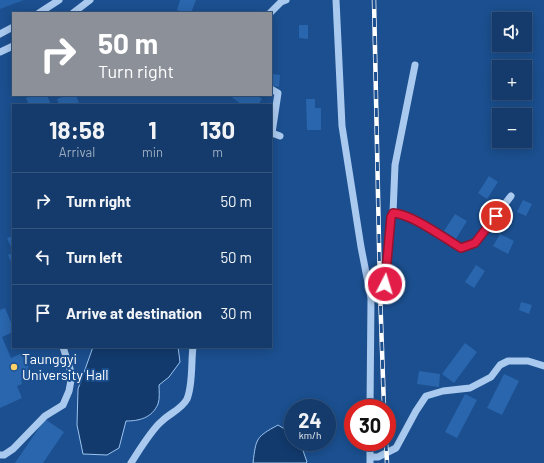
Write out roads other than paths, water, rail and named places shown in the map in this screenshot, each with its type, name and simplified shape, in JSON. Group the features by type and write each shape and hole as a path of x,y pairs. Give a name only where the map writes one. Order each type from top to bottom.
{"street":[{"path":"41,12 59,0"},
{"path":"74,12 90,0"},
{"path":"271,12 281,2 286,0"},
{"path":"336,0 342,126 361,247 371,298 370,399"},
{"path":"0,34 12,28"},
{"path":"0,52 12,46"},
{"path":"371,298 380,291 385,284 391,217 393,213 395,165 416,65"},
{"path":"272,90 278,93 272,133 280,136"},
{"path":"393,213 399,213 410,218 461,248 475,243 511,196"},
{"path":"0,455 4,455 13,449 45,416 63,405 69,392 72,375 63,348"},
{"path":"131,463 161,421 178,409 187,399 190,384 193,348"},
{"path":"370,460 396,448 426,396 443,391 470,388 491,377 500,365 508,361 528,362 544,366"}],"railway":[{"path":"374,0 384,399"},
{"path":"386,451 387,463"}],"place":[{"name":"Taunggyi University Hall","path":"14,367"}]}
